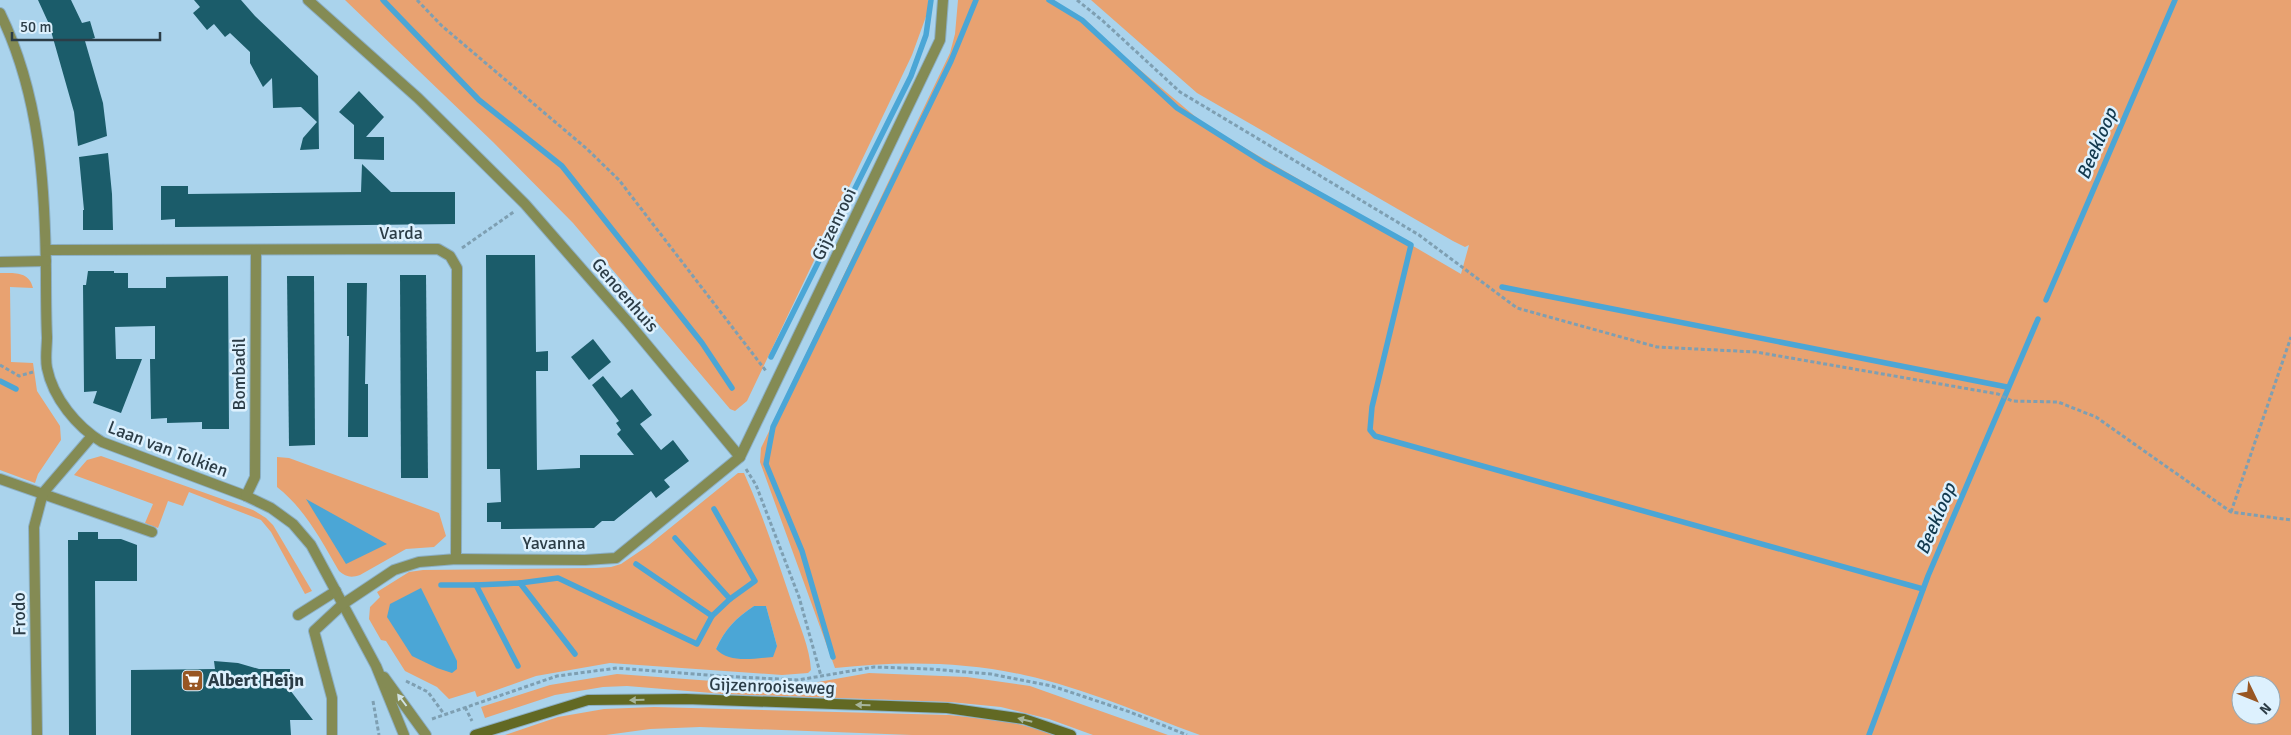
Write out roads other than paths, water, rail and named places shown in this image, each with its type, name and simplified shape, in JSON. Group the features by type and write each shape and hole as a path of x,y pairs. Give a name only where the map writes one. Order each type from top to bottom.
{"main road":[{"name":"Gijzenrooiseweg","path":"475,735 588,700 686,699 948,708 1024,719 1071,735"}],"street":[{"name":"Genoenhuis","path":"308,0 418,98 525,204 628,322 740,457"},
{"name":"Gijzenrooi","path":"740,457 940,40 942,0"},
{"name":"Laan van Tolkien","path":"0,13 34,110 42,159 46,255 47,367 58,396 71,414 92,436 116,449 246,496 272,508 293,524 311,545 376,666 404,735"},
{"name":"Varda","path":"0,262 46,255 256,250 438,249 450,256 457,268 456,559"},
{"name":"Bombadil","path":"246,496 255,477 256,250"},
{"name":"Frodo","path":"37,735 34,527 42,493 92,436"},
{"name":"Yavanna","path":"332,735 332,698 314,631 343,604 394,570 419,562 456,559 585,560 616,558 740,457"},
{"path":"0,479 152,532"},
{"path":"298,615 336,591"},
{"name":"Laan van Tolkien","path":"376,666 426,735"}],"water":[{"path":"306,499 387,544 346,564"},
{"path":"421,588 457,661 457,669 452,673 412,656 387,617 390,604"},
{"path":"754,606 766,606 777,646 773,657 743,659 728,657 722,654 716,649 727,630"}],"waterway":[{"path":"383,0 479,100 562,166 702,343 732,388"},
{"path":"771,357 911,76 926,35 931,0"},
{"path":"833,657 802,551 766,464 773,427 951,61 976,0"},
{"path":"1049,0 1082,20 1177,108 1264,163 1411,245 1372,407 1370,430 1375,436 1923,589"},
{"name":"Beekloop","path":"2046,300 2175,0"},
{"path":"1502,287 2007,387"},
{"name":"Beekloop","path":"1869,735 1928,576 2038,319"},
{"path":"0,381 16,389"},
{"path":"714,509 755,581 730,599"},
{"path":"675,538 730,599 712,616"},
{"path":"520,583 558,578 697,644 712,616 636,564"},
{"path":"476,585 520,583 575,654"},
{"path":"441,585 476,585 518,666"}],"place":[{"name":"Albert Heijn","path":"192,680"}]}
